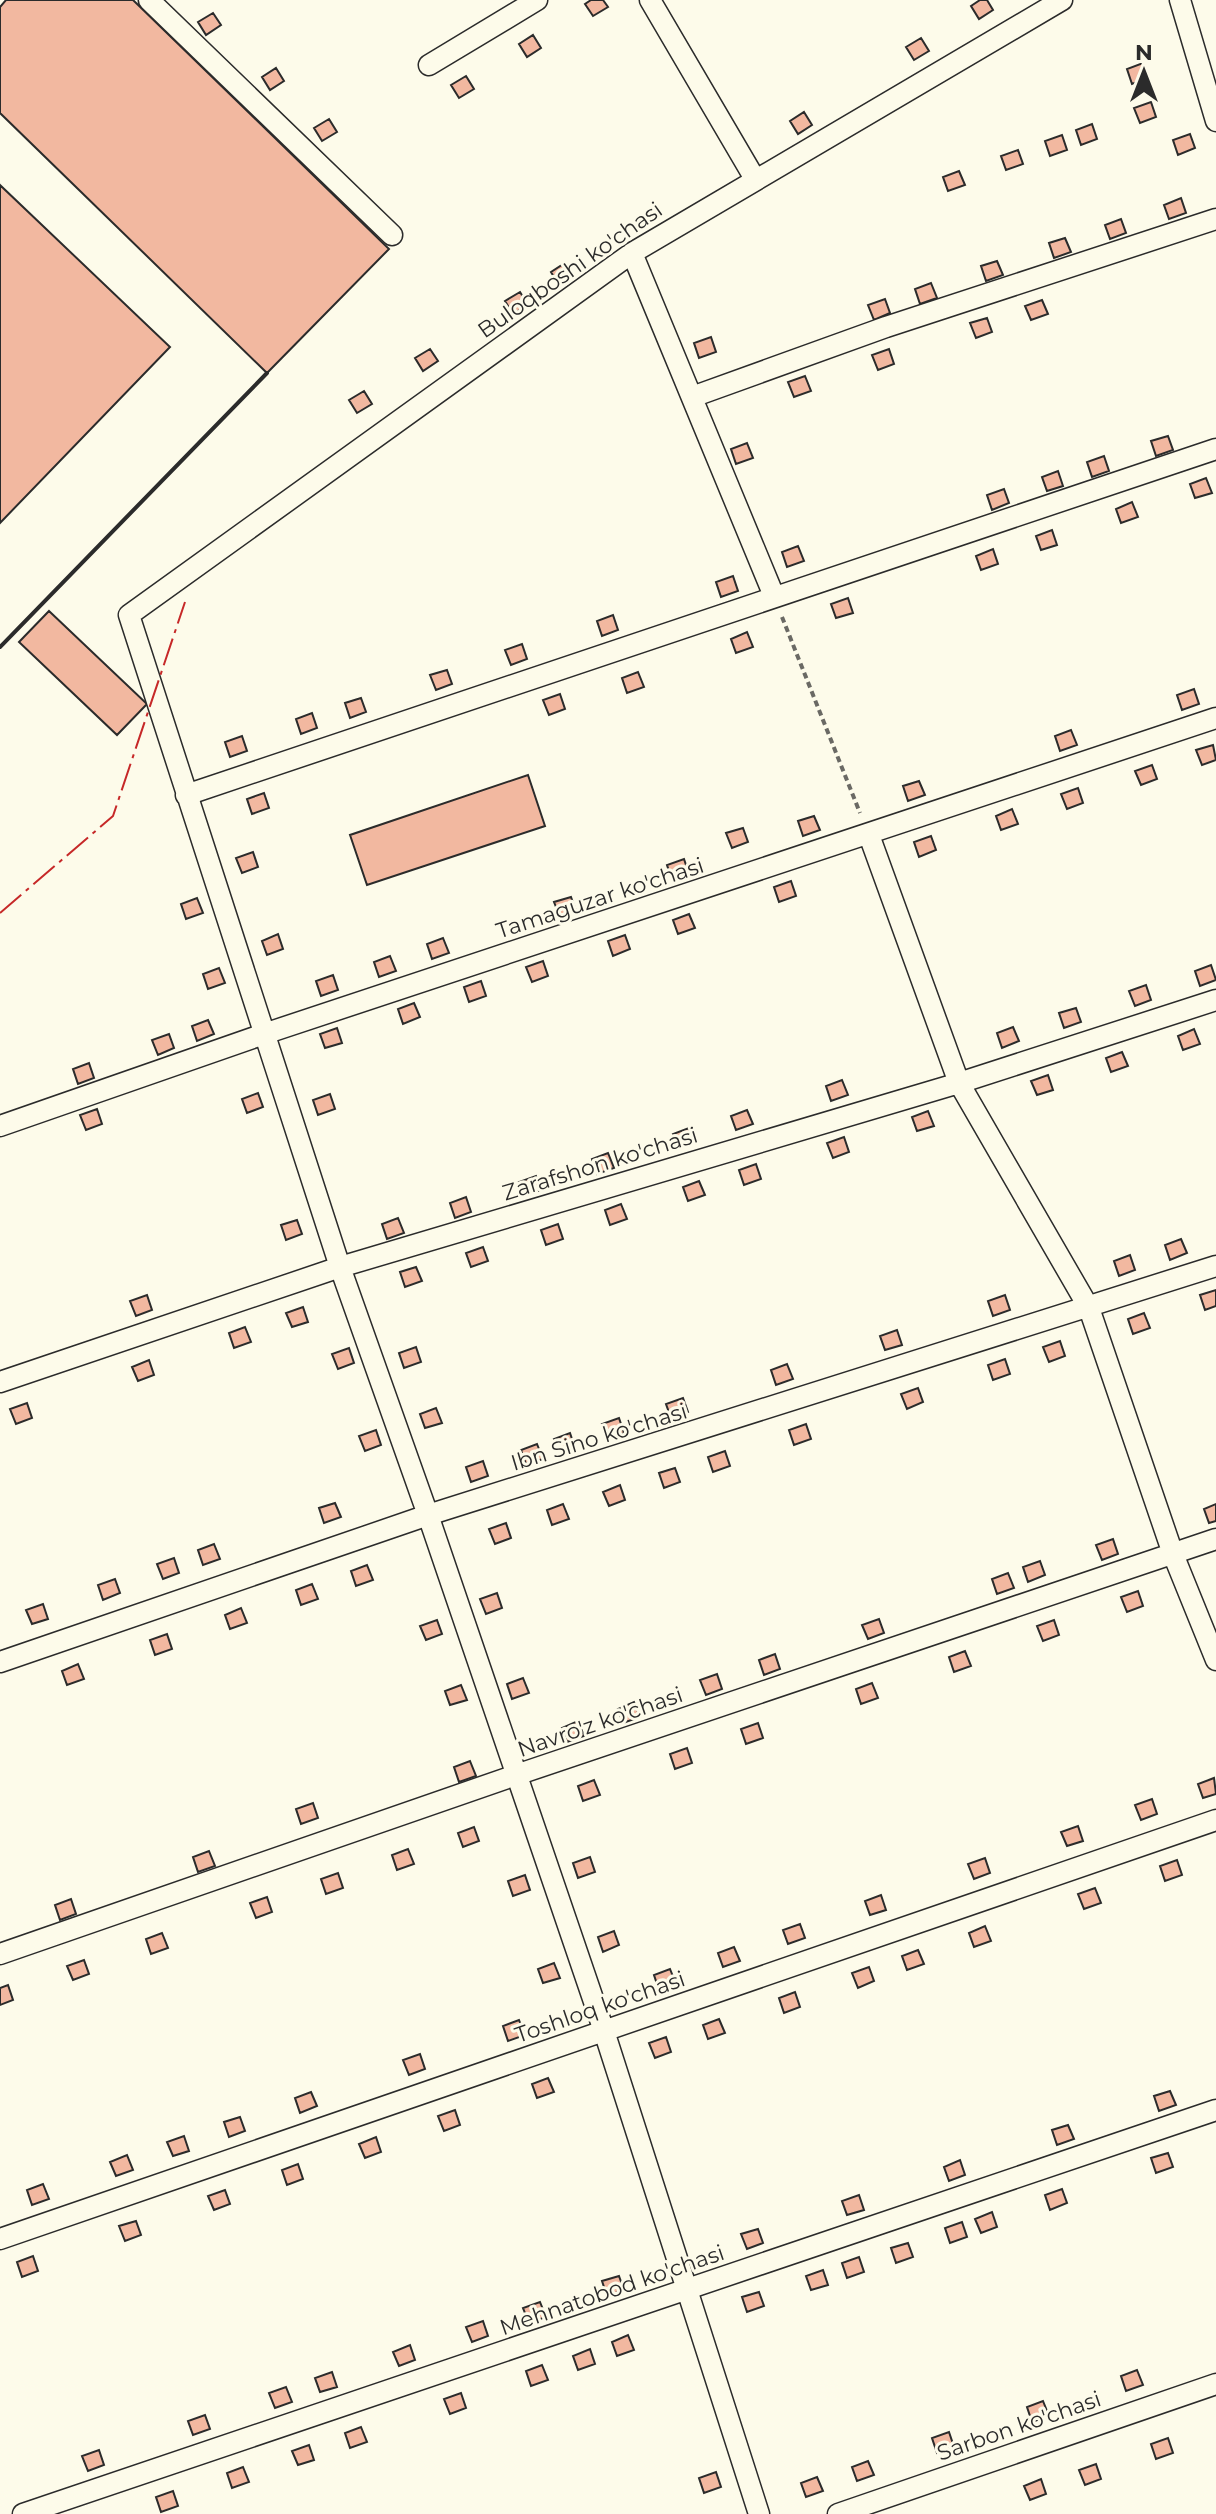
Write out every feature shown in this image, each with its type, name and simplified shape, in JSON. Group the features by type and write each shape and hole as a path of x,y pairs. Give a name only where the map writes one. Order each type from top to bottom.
{"street":[{"path":"429,65 537,0"},
{"path":"650,0 755,179"},
{"name":"Buloqboshi ko'chasi","path":"186,795 129,615 632,253 1062,0"},
{"path":"1180,0 1216,121"},
{"path":"156,2 392,235"},
{"path":"692,397 886,327 1216,219"},
{"path":"632,253 774,596"},
{"path":"759,2514 604,2031 340,1267 186,795 1216,449"},
{"name":"Tamaguzar ko'chasi","path":"0,1126 264,1034 1216,718"},
{"path":"869,835 959,1083 1089,1308 1173,1554 1216,1660"},
{"name":"Zarafshon ko'chasi","path":"0,1382 340,1267 959,1083 1216,1000"},
{"name":"Ibn Sino ko'chasi","path":"0,1662 428,1515 1216,1266"},
{"name":"Navro'z ko'chasi","path":"0,1954 516,1775 1216,1539"},
{"name":"Toshloq ko'chasi","path":"0,2239 1216,1820"},
{"name":"Mehnatobod ko'chasi","path":"23,2514 1216,2110"},
{"name":"Sarbon ko'chasi","path":"838,2514 1216,2384"}],"path":[{"path":"774,596 869,835"}],"building":[{"path":"6,0 133,0 389,249 267,373 0,113 0,7"},
{"path":"591,0 603,0 608,7 593,16 585,4"},
{"path":"980,0 987,0 993,10 979,19 971,6"},
{"path":"213,13 221,25 206,35 198,22"},
{"path":"533,35 541,48 527,57 519,44"},
{"path":"921,38 929,51 914,60 906,47"},
{"path":"1143,63 1148,78 1132,84 1127,69"},
{"path":"276,68 284,81 270,90 262,77"},
{"path":"466,76 474,89 459,98 451,85"},
{"path":"1151,102 1156,117 1140,123 1134,108"},
{"path":"804,112 812,125 798,134 790,121"},
{"path":"329,119 337,132 322,141 314,128"},
{"path":"1092,124 1097,139 1081,145 1076,130"},
{"path":"1190,134 1195,148 1178,155 1173,140"},
{"path":"1062,135 1067,150 1050,156 1045,141"},
{"path":"1018,150 1023,164 1006,170 1001,156"},
{"path":"959,171 965,185 948,191 943,177"},
{"path":"0,185 170,347 0,523"},
{"path":"1181,198 1186,213 1169,219 1164,205"},
{"path":"1121,219 1126,233 1110,239 1105,225"},
{"path":"1065,238 1071,252 1054,258 1049,243"},
{"path":"997,261 1003,275 986,281 981,266"},
{"path":"565,263 573,276 559,285 551,272"},
{"path":"931,283 937,298 920,304 915,289"},
{"path":"520,292 528,305 513,314 505,301"},
{"path":"885,299 890,313 874,320 868,305"},
{"path":"1042,300 1048,314 1031,320 1025,306"},
{"path":"987,318 992,332 976,338 970,323"},
{"path":"711,337 716,352 699,358 694,343"},
{"path":"430,349 438,361 423,371 415,358"},
{"path":"889,349 894,364 878,370 872,355"},
{"path":"805,376 811,391 794,397 788,382"},
{"path":"364,391 372,404 357,413 349,400"},
{"path":"1168,436 1173,450 1156,456 1151,441"},
{"path":"747,443 753,458 736,464 731,449"},
{"path":"1104,456 1109,471 1092,477 1087,462"},
{"path":"1058,471 1063,486 1047,491 1042,477"},
{"path":"1206,478 1212,493 1195,498 1190,484"},
{"path":"1004,489 1009,503 992,510 987,495"},
{"path":"1132,502 1138,517 1121,523 1116,509"},
{"path":"1052,530 1057,545 1041,550 1036,536"},
{"path":"798,546 804,561 787,567 782,552"},
{"path":"993,549 998,564 981,570 976,556"},
{"path":"733,576 738,591 721,597 716,582"},
{"path":"848,598 853,613 836,618 831,604"},
{"path":"49,611 147,704 117,735 19,642"},
{"path":"613,615 618,630 602,636 597,621"},
{"path":"747,632 753,647 736,653 731,639"},
{"path":"522,644 527,659 511,665 505,650"},
{"path":"447,670 452,684 436,690 430,675"},
{"path":"638,672 644,687 627,693 622,678"},
{"path":"1194,689 1199,704 1182,710 1177,695"},
{"path":"560,694 565,709 549,715 543,700"},
{"path":"361,698 366,712 350,718 345,703"},
{"path":"312,713 317,728 301,734 296,719"},
{"path":"1071,730 1077,745 1060,751 1055,736"},
{"path":"242,736 247,751 230,757 225,742"},
{"path":"1213,745 1216,760 1202,765 1196,750"},
{"path":"1152,765 1157,779 1141,785 1135,771"},
{"path":"528,775 545,826 367,885 350,835"},
{"path":"919,781 925,795 908,801 903,786"},
{"path":"1078,788 1083,803 1067,809 1061,794"},
{"path":"264,793 269,808 252,814 247,799"},
{"path":"1012,809 1018,824 1001,830 996,816"},
{"path":"814,816 820,830 803,836 798,821"},
{"path":"743,828 748,842 732,848 726,833"},
{"path":"931,836 936,850 919,857 914,842"},
{"path":"253,852 258,867 242,873 236,858"},
{"path":"684,859 689,874 672,880 667,865"},
{"path":"791,881 796,896 779,902 774,887"},
{"path":"571,897 576,911 560,917 554,902"},
{"path":"197,898 203,913 186,919 181,904"},
{"path":"689,914 695,928 678,934 673,920"},
{"path":"278,934 283,949 267,955 262,941"},
{"path":"625,935 630,949 613,956 608,941"},
{"path":"443,938 449,953 432,959 427,944"},
{"path":"390,956 396,971 379,977 374,962"},
{"path":"543,961 548,976 532,982 526,967"},
{"path":"1211,965 1216,980 1200,986 1195,971"},
{"path":"219,968 225,983 208,989 203,974"},
{"path":"333,975 338,990 321,996 316,981"},
{"path":"481,981 486,996 469,1002 464,987"},
{"path":"1146,985 1151,1000 1135,1006 1129,991"},
{"path":"414,1003 420,1017 403,1024 398,1009"},
{"path":"1076,1008 1081,1022 1064,1028 1059,1013"},
{"path":"208,1020 214,1034 197,1041 192,1026"},
{"path":"1013,1027 1019,1041 1002,1048 997,1033"},
{"path":"337,1028 342,1043 325,1048 320,1034"},
{"path":"1194,1029 1200,1044 1183,1050 1178,1036"},
{"path":"169,1034 174,1048 158,1055 152,1040"},
{"path":"1122,1052 1128,1066 1111,1072 1106,1058"},
{"path":"89,1063 94,1078 78,1084 73,1069"},
{"path":"1048,1075 1053,1090 1037,1095 1031,1081"},
{"path":"842,1080 848,1095 831,1101 826,1086"},
{"path":"258,1093 263,1107 247,1113 242,1099"},
{"path":"330,1094 335,1109 318,1115 313,1100"},
{"path":"97,1109 102,1124 86,1130 80,1115"},
{"path":"747,1110 753,1124 736,1130 731,1116"},
{"path":"928,1111 934,1126 917,1131 912,1117"},
{"path":"689,1128 695,1142 678,1149 673,1134"},
{"path":"844,1137 849,1152 833,1158 827,1143"},
{"path":"608,1153 614,1168 597,1174 592,1159"},
{"path":"756,1164 761,1179 744,1185 739,1170"},
{"path":"536,1176 541,1190 524,1196 519,1182"},
{"path":"699,1181 705,1195 688,1201 683,1187"},
{"path":"466,1197 471,1212 455,1218 450,1203"},
{"path":"621,1204 627,1219 610,1225 605,1210"},
{"path":"398,1218 404,1233 387,1239 382,1224"},
{"path":"297,1220 302,1234 286,1240 281,1225"},
{"path":"558,1224 563,1239 546,1245 541,1230"},
{"path":"1181,1239 1187,1253 1170,1260 1165,1245"},
{"path":"483,1247 488,1261 471,1267 466,1253"},
{"path":"1130,1255 1135,1270 1119,1276 1114,1261"},
{"path":"416,1267 422,1281 405,1287 400,1272"},
{"path":"1216,1290 1216,1306 1205,1310 1200,1295"},
{"path":"147,1295 152,1310 136,1316 130,1301"},
{"path":"1005,1295 1010,1310 993,1316 988,1301"},
{"path":"303,1307 308,1322 292,1327 286,1313"},
{"path":"1144,1313 1150,1328 1133,1334 1128,1319"},
{"path":"245,1327 251,1342 234,1348 229,1333"},
{"path":"897,1330 902,1345 885,1350 880,1336"},
{"path":"1060,1341 1065,1356 1049,1362 1043,1347"},
{"path":"416,1347 421,1362 404,1368 399,1353"},
{"path":"349,1348 354,1363 338,1369 332,1354"},
{"path":"1005,1359 1010,1374 993,1380 988,1365"},
{"path":"149,1360 154,1375 138,1381 132,1367"},
{"path":"787,1364 793,1379 776,1385 771,1370"},
{"path":"918,1388 923,1402 907,1409 901,1394"},
{"path":"683,1398 688,1412 671,1418 666,1404"},
{"path":"27,1403 32,1418 16,1424 10,1409"},
{"path":"436,1408 442,1423 425,1428 420,1414"},
{"path":"619,1418 624,1433 608,1439 602,1424"},
{"path":"806,1424 811,1439 794,1445 789,1430"},
{"path":"376,1430 381,1445 365,1451 359,1436"},
{"path":"570,1433 575,1448 559,1454 554,1439"},
{"path":"537,1444 543,1459 526,1464 521,1450"},
{"path":"725,1451 730,1466 713,1472 708,1457"},
{"path":"483,1461 488,1476 471,1482 466,1467"},
{"path":"675,1468 680,1482 664,1488 659,1473"},
{"path":"620,1485 625,1500 609,1506 603,1492"},
{"path":"335,1503 341,1517 324,1523 319,1508"},
{"path":"563,1504 569,1519 552,1525 547,1510"},
{"path":"1216,1504 1216,1521 1209,1523 1204,1509"},
{"path":"506,1523 511,1538 495,1544 489,1529"},
{"path":"1113,1539 1118,1554 1102,1560 1096,1545"},
{"path":"214,1544 220,1559 203,1565 198,1550"},
{"path":"174,1558 179,1573 163,1579 157,1564"},
{"path":"1040,1561 1045,1575 1028,1582 1023,1567"},
{"path":"367,1565 373,1580 356,1586 351,1571"},
{"path":"1008,1573 1014,1588 997,1594 992,1579"},
{"path":"115,1579 120,1593 103,1600 98,1585"},
{"path":"312,1584 318,1599 301,1605 296,1590"},
{"path":"1138,1591 1143,1606 1127,1612 1121,1597"},
{"path":"497,1593 502,1608 486,1614 480,1599"},
{"path":"43,1604 48,1619 32,1624 26,1610"},
{"path":"241,1608 247,1623 230,1629 225,1615"},
{"path":"879,1619 884,1633 868,1639 862,1625"},
{"path":"437,1620 442,1634 426,1640 420,1626"},
{"path":"1054,1620 1059,1635 1043,1641 1037,1626"},
{"path":"167,1634 172,1649 155,1655 150,1640"},
{"path":"965,1651 971,1666 954,1672 949,1657"},
{"path":"775,1654 780,1669 764,1675 759,1660"},
{"path":"78,1664 84,1679 67,1685 62,1671"},
{"path":"717,1674 722,1689 706,1695 700,1680"},
{"path":"523,1678 529,1693 512,1699 507,1684"},
{"path":"872,1683 878,1698 861,1704 856,1689"},
{"path":"461,1685 467,1700 450,1705 445,1691"},
{"path":"634,1702 640,1717 623,1723 618,1709"},
{"path":"578,1721 584,1736 567,1742 562,1728"},
{"path":"758,1723 763,1738 746,1744 741,1729"},
{"path":"687,1748 692,1763 675,1769 670,1754"},
{"path":"470,1761 476,1776 459,1782 454,1767"},
{"path":"1214,1778 1216,1794 1203,1798 1198,1784"},
{"path":"594,1780 600,1795 583,1801 578,1786"},
{"path":"1152,1799 1157,1814 1141,1820 1135,1805"},
{"path":"313,1803 318,1818 301,1824 296,1809"},
{"path":"1078,1826 1083,1841 1067,1846 1061,1832"},
{"path":"474,1827 479,1841 463,1847 458,1833"},
{"path":"408,1849 414,1864 397,1870 392,1855"},
{"path":"209,1851 215,1866 198,1872 193,1857"},
{"path":"590,1857 595,1872 578,1878 573,1863"},
{"path":"985,1858 990,1873 974,1879 968,1864"},
{"path":"1177,1860 1182,1875 1165,1881 1160,1866"},
{"path":"338,1873 343,1888 326,1894 321,1879"},
{"path":"525,1875 530,1890 513,1896 508,1881"},
{"path":"1095,1888 1101,1903 1084,1909 1078,1894"},
{"path":"881,1895 886,1910 870,1915 865,1901"},
{"path":"267,1897 272,1912 256,1918 250,1903"},
{"path":"71,1899 76,1914 60,1920 55,1905"},
{"path":"800,1924 805,1938 788,1944 783,1930"},
{"path":"985,1926 991,1941 974,1947 969,1933"},
{"path":"614,1931 619,1945 603,1952 598,1937"},
{"path":"162,1933 168,1948 151,1954 146,1939"},
{"path":"734,1947 740,1961 723,1967 718,1953"},
{"path":"918,1950 924,1964 907,1970 902,1956"},
{"path":"84,1960 89,1974 73,1980 67,1966"},
{"path":"554,1963 560,1978 543,1983 538,1969"},
{"path":"869,1967 874,1981 858,1988 852,1973"},
{"path":"670,1969 676,1984 659,1990 654,1975"},
{"path":"8,1985 13,2000 0,2005 0,1988"},
{"path":"795,1992 800,2007 784,2013 779,1998"},
{"path":"719,2019 725,2033 708,2039 703,2025"},
{"path":"519,2020 525,2035 508,2041 503,2026"},
{"path":"666,2037 671,2052 655,2058 649,2043"},
{"path":"420,2054 425,2069 409,2075 403,2060"},
{"path":"548,2078 554,2092 537,2098 532,2084"},
{"path":"1170,2091 1176,2105 1159,2111 1154,2096"},
{"path":"311,2092 317,2106 300,2113 295,2098"},
{"path":"455,2110 460,2125 444,2131 438,2116"},
{"path":"240,2117 245,2131 229,2137 224,2122"},
{"path":"1068,2125 1074,2139 1057,2145 1052,2130"},
{"path":"184,2136 189,2151 173,2156 167,2142"},
{"path":"376,2137 381,2152 365,2158 359,2144"},
{"path":"1168,2153 1173,2167 1156,2173 1151,2158"},
{"path":"127,2155 133,2170 116,2176 110,2162"},
{"path":"960,2160 965,2175 949,2181 944,2167"},
{"path":"298,2164 303,2179 287,2185 282,2170"},
{"path":"43,2184 49,2199 32,2205 27,2190"},
{"path":"1062,2189 1067,2203 1050,2210 1045,2195"},
{"path":"225,2190 230,2204 214,2210 208,2196"},
{"path":"859,2195 864,2210 847,2215 842,2201"},
{"path":"992,2212 997,2227 981,2233 975,2219"},
{"path":"136,2221 141,2235 125,2241 119,2226"},
{"path":"962,2222 967,2237 950,2243 945,2228"},
{"path":"758,2229 763,2243 747,2249 741,2234"},
{"path":"908,2243 913,2257 896,2263 891,2248"},
{"path":"33,2256 38,2271 22,2277 17,2262"},
{"path":"859,2257 864,2272 847,2278 842,2263"},
{"path":"823,2270 828,2285 811,2290 806,2276"},
{"path":"619,2276 624,2290 607,2296 602,2281"},
{"path":"759,2292 764,2306 747,2312 742,2297"},
{"path":"540,2302 546,2317 529,2323 523,2308"},
{"path":"483,2321 488,2336 472,2342 466,2327"},
{"path":"628,2335 634,2350 617,2356 612,2342"},
{"path":"410,2345 415,2360 399,2366 393,2352"},
{"path":"590,2349 595,2364 578,2370 573,2356"},
{"path":"542,2365 548,2380 531,2386 526,2371"},
{"path":"1137,2370 1143,2385 1126,2391 1121,2376"},
{"path":"332,2372 337,2387 320,2392 315,2378"},
{"path":"286,2387 292,2402 275,2408 269,2393"},
{"path":"461,2393 466,2408 450,2414 444,2399"},
{"path":"1043,2401 1049,2416 1032,2422 1027,2407"},
{"path":"205,2415 210,2429 193,2435 188,2421"},
{"path":"361,2427 367,2442 350,2448 345,2433"},
{"path":"949,2432 954,2447 937,2453 932,2438"},
{"path":"1168,2438 1173,2453 1156,2459 1151,2444"},
{"path":"309,2445 314,2460 298,2465 292,2451"},
{"path":"99,2450 104,2465 88,2471 82,2456"},
{"path":"868,2461 874,2475 857,2481 852,2467"},
{"path":"1096,2464 1101,2479 1085,2485 1079,2470"},
{"path":"243,2467 249,2482 232,2488 227,2473"},
{"path":"716,2472 721,2487 704,2493 699,2478"},
{"path":"817,2477 823,2491 806,2497 801,2483"},
{"path":"1041,2479 1046,2494 1030,2500 1024,2486"},
{"path":"173,2491 178,2506 161,2512 156,2497"}],"wall":[{"path":"0,647 267,373"}],"power":[{"path":"0,913 113,816 185,602"}]}
